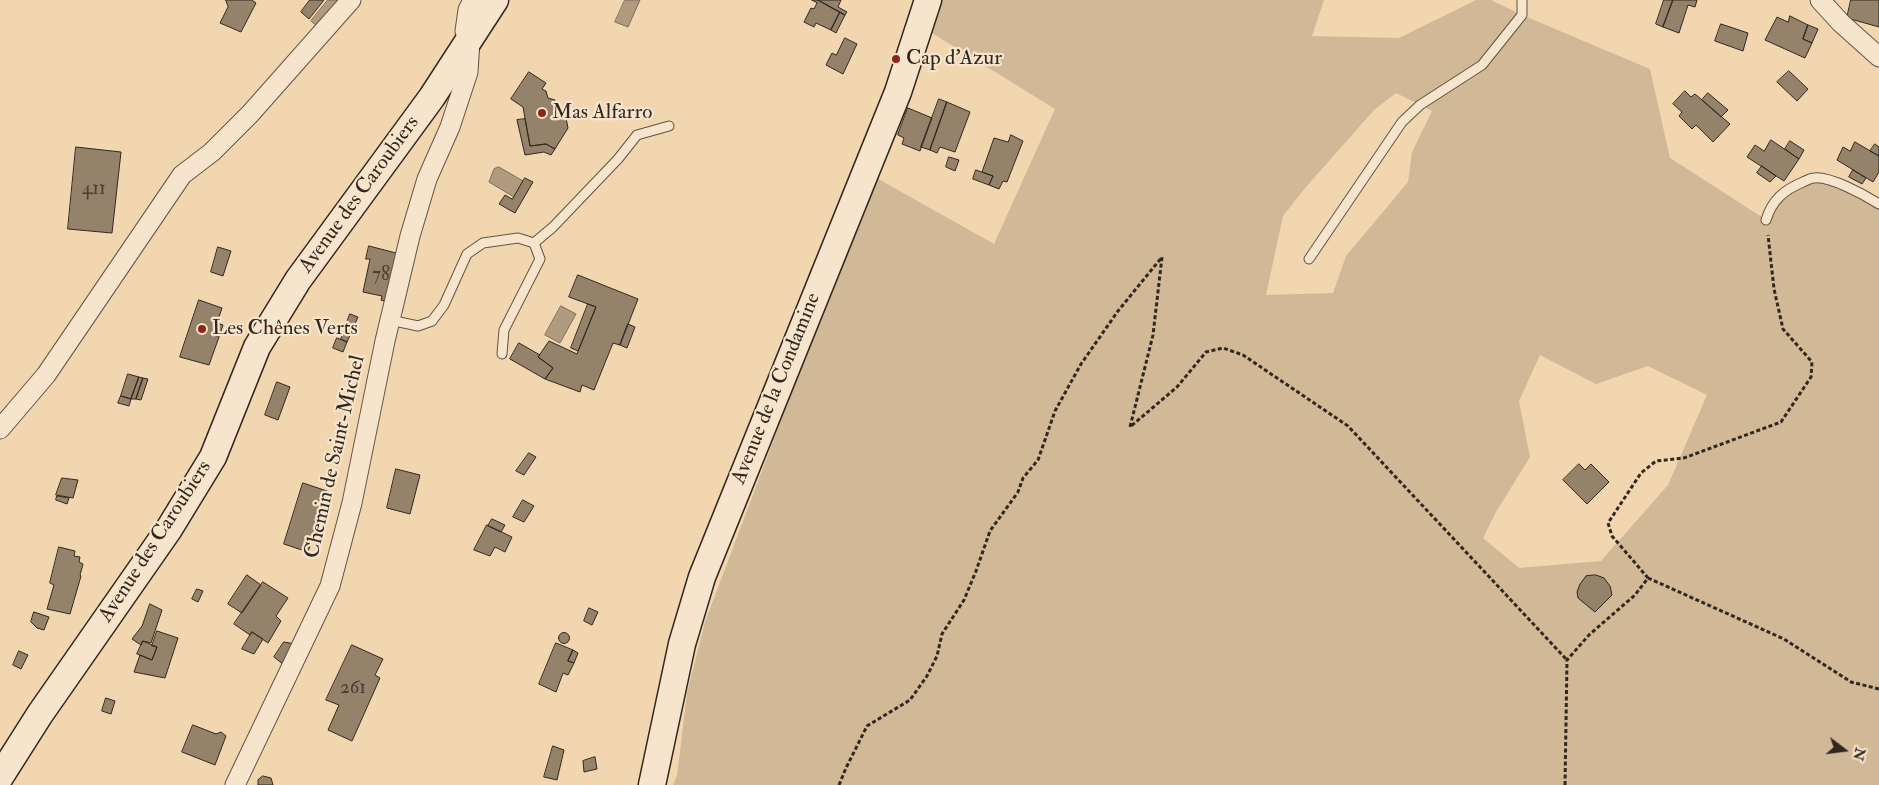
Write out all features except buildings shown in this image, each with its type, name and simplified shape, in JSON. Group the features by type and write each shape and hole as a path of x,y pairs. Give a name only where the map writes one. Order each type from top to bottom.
{"street":[{"path":"0,429 46,375 182,175 212,152 250,114 351,0"},
{"name":"Chemin de Saint-Michel","path":"235,785 330,586 352,503 390,320 410,236 426,179 450,127 468,72 470,41 465,31 468,10 473,0"},
{"name":"Avenue des Caroubiers","path":"0,777 40,714 169,529 213,456 257,346 298,280 432,97 495,0"},
{"name":"Avenue de la Condamine","path":"652,785 682,644 702,577 898,92 928,0"},
{"path":"1820,0 1841,23 1879,57"}],"lane":[{"path":"1309,259 1402,122 1420,105 1482,65 1522,15 1522,0"},
{"path":"534,243 553,227 637,135 669,126"},
{"path":"1766,220 1769,208 1786,189 1814,178 1833,182 1865,195 1879,204"},
{"path":"390,320 418,326 432,321 444,305 467,254 483,243 518,238 534,243"},
{"path":"502,354 504,330 540,259 534,243"}],"path":[{"path":"1766,220 1774,289 1783,329 1812,362 1811,377 1781,422 1684,458 1656,461 1641,473 1608,524 1612,536 1648,578 1784,639 1851,682 1879,689"},
{"path":"840,785 846,768 868,726 910,700 927,676 937,656 942,634 964,600 990,531 1018,492 1023,478 1038,460 1055,411 1082,364 1118,311 1162,257 1153,336 1130,427 1177,387 1206,352 1223,348 1243,355 1348,426 1567,660"},
{"path":"1565,785 1567,660 1589,635 1635,595 1648,578"}],"shaded area":[{"path":"328,0 344,0 320,29 311,21"},
{"path":"625,0 640,0 628,27 615,22"},
{"path":"942,0 1324,0 1312,36 1399,38 1476,0 1491,0 1650,69 1670,158 1765,219 1769,208 1814,178 1879,204 1879,785 673,785 677,776 687,693 705,622 873,176 994,244 1055,109 932,33","holes":["1396,93 1432,111 1412,152 1408,182 1346,256 1333,293 1266,295 1283,216 1374,110","1540,355 1596,384 1648,366 1707,395 1668,485 1601,561 1519,568 1483,538 1496,512 1530,457 1519,401"]},
{"path":"499,167 523,181 514,197 489,182 494,169"},
{"path":"561,306 576,314 560,343 545,335"}],"place":[{"name":"Cap d’Azur","path":"896,59"},
{"name":"Mas Alfarro","path":"542,113"},
{"name":"Les Chênes Verts","path":"202,329"}]}
